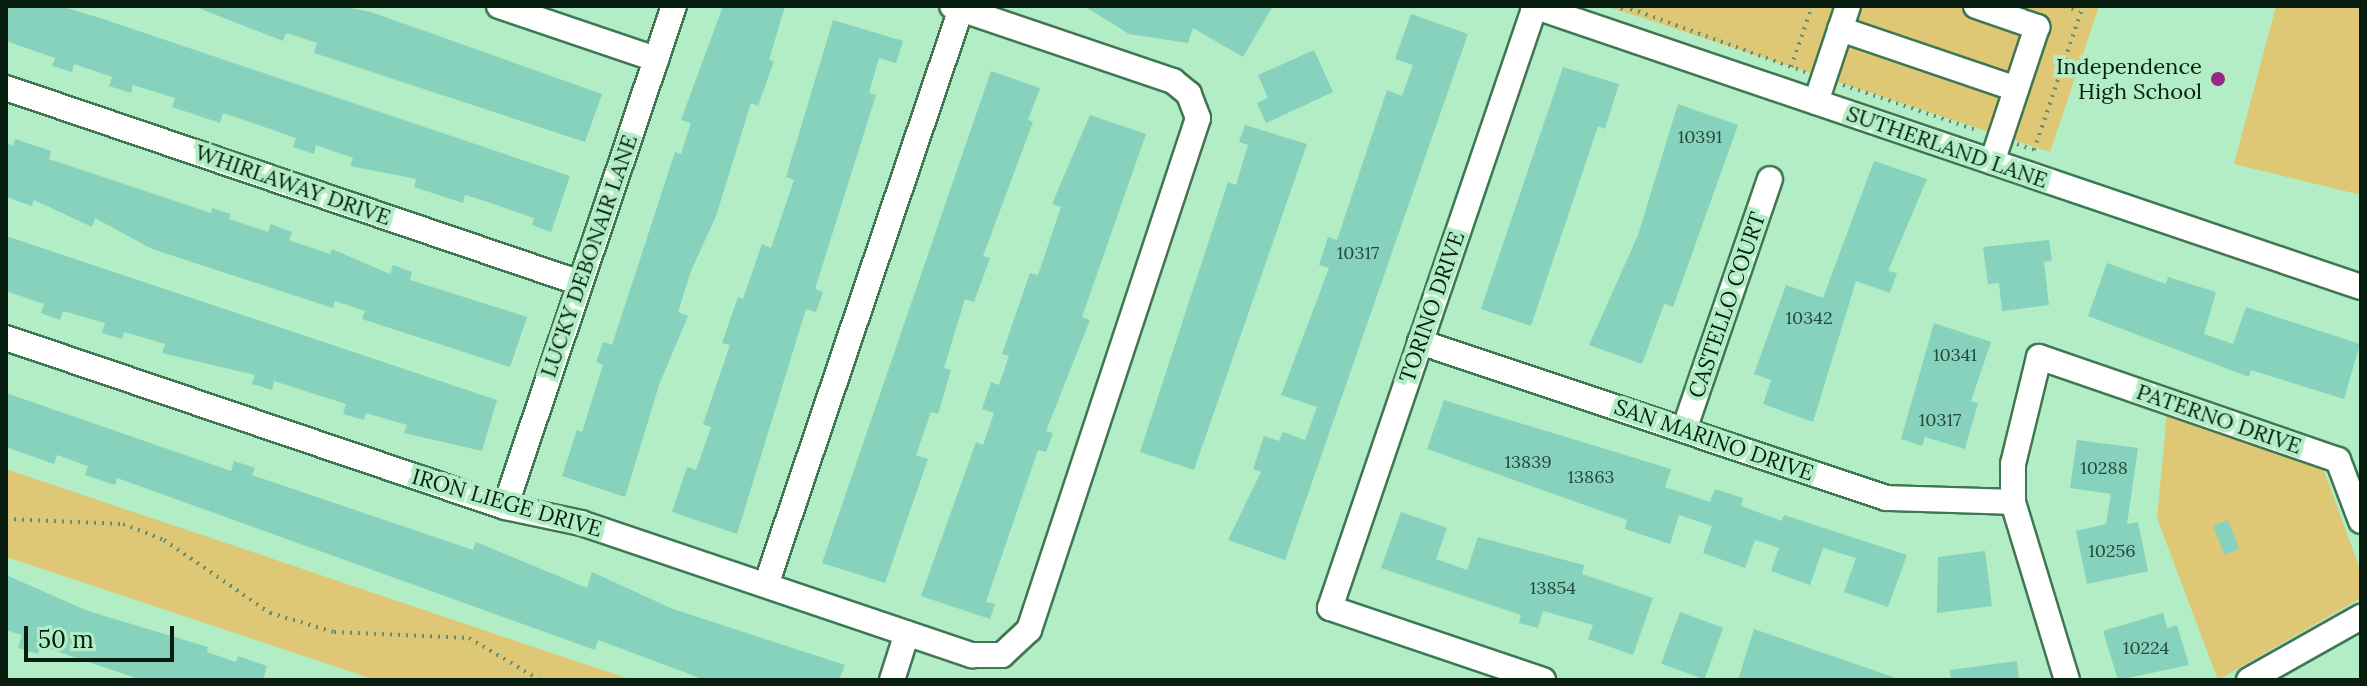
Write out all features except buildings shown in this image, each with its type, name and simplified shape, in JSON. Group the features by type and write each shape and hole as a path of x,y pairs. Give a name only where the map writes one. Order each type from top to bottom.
{"street":[{"path":"499,6 656,59"},
{"name":"LUCKY DEBONAIR LANE","path":"505,507 674,6"},
{"name":"SUTHERLAND LANE","path":"1534,6 1816,102 1996,150 2361,287"},
{"name":"TORINO DRIVE","path":"1534,6 1330,608 1543,680"},
{"path":"1816,102 1848,6"},
{"path":"1976,6 2037,27 1996,150"},
{"path":"766,585 957,7"},
{"name":"IRON LIEGE DRIVE","path":"6,338 505,507 581,523 980,657 1009,652 1029,630 1198,118 1189,94 1173,81 957,7"},
{"path":"1840,29 2016,89"},
{"name":"WHIRLAWAY DRIVE","path":"6,88 580,283"},
{"name":"CASTELLO COURT","path":"1684,430 1770,179"},
{"name":"SAN MARINO DRIVE","path":"1420,342 1886,498 2013,502"},
{"name":"PATERNO DRIVE","path":"2013,502 2013,464 2039,357 2338,460 2361,521"},
{"path":"2013,502 2067,680"},
{"path":"2249,680 2361,617"},
{"path":"892,680 907,633"}],"path":[{"path":"1613,6 1641,16"},
{"path":"1791,67 1812,6"},
{"path":"1996,150 2034,150 2081,9 2064,6"},
{"path":"6,519 123,524 164,540 270,613 334,632 469,638 540,680"}],"shaded area":[{"path":"1606,6 2099,6 2050,152"},
{"path":"2276,6 2361,6 2361,195 2234,164"},
{"path":"2167,413 2322,465 2361,572 2361,598 2218,680 2157,518"},
{"path":"6,469 632,680 376,680 6,557"}],"place":[{"name":"Independence High School","path":"2218,79"}]}
